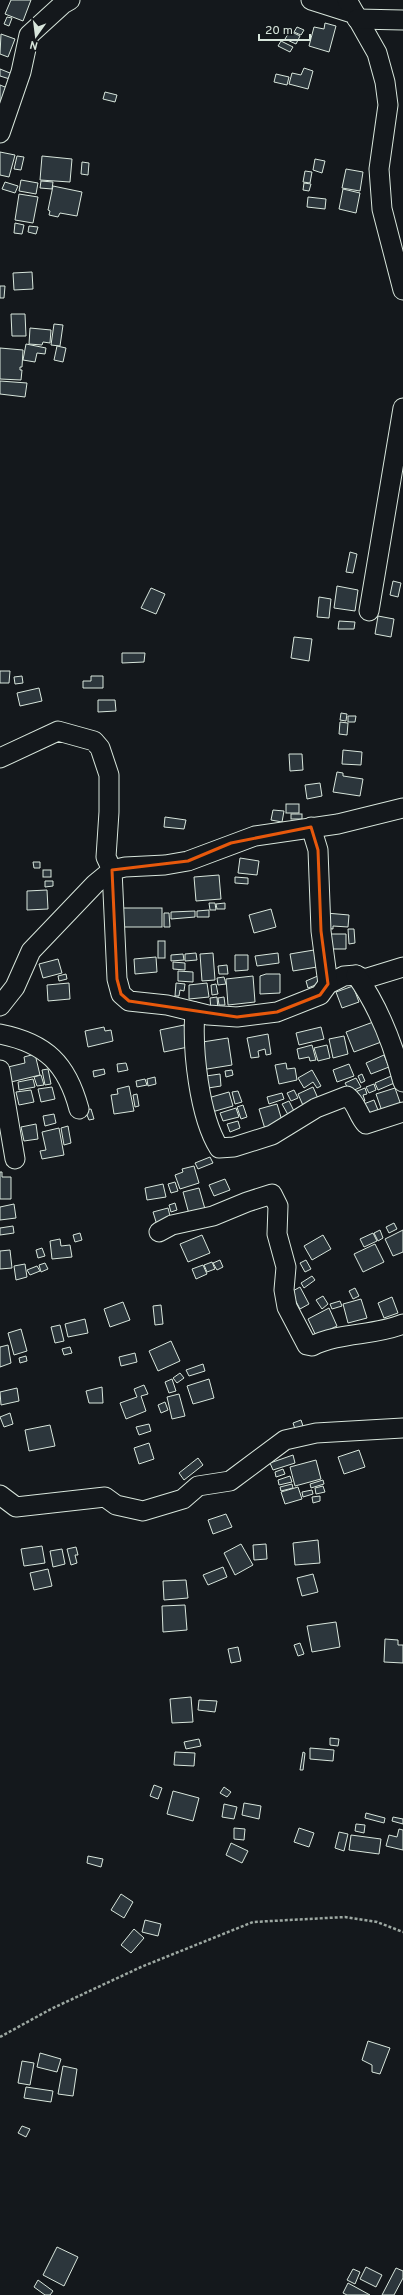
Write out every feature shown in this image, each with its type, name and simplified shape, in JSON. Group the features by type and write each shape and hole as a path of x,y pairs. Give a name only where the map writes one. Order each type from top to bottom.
{"street":[{"path":"0,133 21,72 29,35 63,4 70,0"},
{"path":"311,0 353,11 403,20"},
{"path":"353,11 377,53 385,82 388,105 379,169 382,209 403,290"},
{"path":"369,611 403,408"},
{"path":"0,758 58,731 94,741 100,748 109,775 109,812 106,857 112,870 117,979 121,994 129,1001 167,1005 196,1012 237,1017 277,1012 320,995 328,984 344,976 356,975 364,978 403,967"},
{"path":"0,1006 15,987 31,951 61,922 95,884 112,870 125,867 165,865 188,861 255,836 338,824 403,808"},
{"path":"311,827 318,850 321,931 328,984"},
{"path":"356,975 378,1011 392,1044 403,1082"},
{"path":"196,1012 194,1061 208,1117 219,1148 234,1146 272,1135 316,1108 347,1096 352,1100 362,1120 366,1124 403,1112"},
{"path":"0,1034 23,1039 53,1056 74,1088 79,1109"},
{"path":"0,1070 15,1159"},
{"path":"159,1232 172,1225 213,1216 264,1195 272,1194 278,1206 277,1234 286,1267 284,1290 287,1307 307,1345 312,1346 320,1342 403,1324"},
{"path":"0,1495 16,1507 105,1496 116,1505 143,1511 183,1499 198,1486 230,1481 285,1440 316,1433 403,1428"}],"path":[{"path":"0,2037 51,2009 141,1967 253,1922 345,1917 377,1922 403,1932"}],"highlighted area":[{"path":"311,827 318,850 321,931 328,984 320,995 277,1012 237,1017 129,1001 121,994 117,979 112,870 188,861 231,843"}],"building":[{"path":"11,0 31,0 23,21 5,14"},
{"path":"7,17 12,18 9,26 4,24"},
{"path":"325,23 336,26 329,52 309,46 314,27 324,29"},
{"path":"297,27 304,30 301,35 294,32"},
{"path":"290,31 300,36 296,44 285,39"},
{"path":"1,34 15,39 8,57 0,54"},
{"path":"281,41 293,47 290,52 278,46"},
{"path":"304,68 313,71 308,89 289,84 292,73 301,75"},
{"path":"0,69 15,75 13,80 0,76"},
{"path":"276,74 289,77 287,85 274,82"},
{"path":"0,85 10,89 0,107"},
{"path":"105,92 117,95 115,102 103,99"},
{"path":"0,152 15,155 9,177 0,175"},
{"path":"17,156 24,157 21,170 14,169"},
{"path":"42,156 72,159 70,182 40,180"},
{"path":"315,159 325,161 322,173 313,170"},
{"path":"82,162 89,163 88,175 81,174"},
{"path":"346,169 363,172 360,191 342,188"},
{"path":"305,171 312,172 310,183 303,182"},
{"path":"21,180 38,183 36,194 19,191"},
{"path":"41,181 53,182 52,189 40,188"},
{"path":"5,182 18,186 15,193 2,189"},
{"path":"304,183 311,184 309,191 303,190"},
{"path":"53,186 82,192 77,216 60,213 58,217 49,215 50,211 48,210"},
{"path":"343,189 360,193 356,213 339,209"},
{"path":"19,194 38,197 33,223 15,220"},
{"path":"308,197 326,199 325,209 307,207"},
{"path":"15,223 24,225 22,234 14,233"},
{"path":"29,226 38,227 36,234 28,232"},
{"path":"32,272 33,289 14,290 13,273"},
{"path":"0,286 5,286 4,298 0,298"},
{"path":"11,314 25,314 26,336 12,336"},
{"path":"54,324 63,325 60,346 51,345"},
{"path":"30,328 51,330 50,343 43,342 42,345 29,344"},
{"path":"26,344 46,348 45,354 37,353 35,362 23,360"},
{"path":"57,346 66,348 63,362 54,360"},
{"path":"0,348 23,350 22,367 20,367 20,370 22,370 21,380 0,379"},
{"path":"0,381 27,383 25,397 0,394"},
{"path":"350,552 357,554 353,573 346,572"},
{"path":"393,581 401,583 398,597 390,595"},
{"path":"337,586 358,590 355,611 334,608"},
{"path":"151,588 165,594 156,614 141,608"},
{"path":"319,597 331,599 329,618 317,617"},
{"path":"378,616 394,619 391,637 375,634"},
{"path":"339,621 355,622 354,629 338,629"},
{"path":"294,637 312,639 309,661 291,658"},
{"path":"122,653 145,653 144,662 122,663"},
{"path":"0,671 10,671 9,683 0,683"},
{"path":"22,676 23,683 15,684 14,677"},
{"path":"91,676 103,676 103,688 83,688 83,681 91,681"},
{"path":"39,688 42,701 20,706 17,693"},
{"path":"98,700 115,700 116,711 98,712"},
{"path":"341,713 347,714 346,721 340,720"},
{"path":"348,716 356,716 355,722 348,722"},
{"path":"340,722 348,723 347,735 339,734"},
{"path":"343,750 362,752 361,765 342,764"},
{"path":"289,754 302,754 303,770 290,771"},
{"path":"337,772 343,773 343,776 363,779 360,796 333,792"},
{"path":"320,783 322,796 307,799 305,785"},
{"path":"286,804 299,804 299,813 286,813"},
{"path":"273,810 284,811 282,822 271,820"},
{"path":"291,814 302,814 302,819 291,819"},
{"path":"165,817 186,820 184,829 164,827"},
{"path":"240,858 259,861 257,875 238,873"},
{"path":"33,862 40,862 40,868 34,868"},
{"path":"43,870 51,870 51,877 43,877"},
{"path":"219,875 221,899 196,901 194,877"},
{"path":"235,877 248,878 248,884 235,883"},
{"path":"45,881 53,881 53,886 45,887"},
{"path":"47,890 48,909 27,910 27,891"},
{"path":"209,903 215,903 216,910 210,910"},
{"path":"225,903 225,909 217,909 216,904"},
{"path":"120,908 162,908 162,927 120,927"},
{"path":"271,909 276,927 254,933 249,915"},
{"path":"209,910 209,917 197,917 197,911"},
{"path":"195,911 195,917 171,919 171,912"},
{"path":"164,913 169,913 170,927 164,927"},
{"path":"326,913 349,915 348,927 333,926 333,929 323,928"},
{"path":"348,929 354,929 355,943 349,944"},
{"path":"330,934 346,934 346,949 329,949"},
{"path":"158,941 165,941 165,958 158,958"},
{"path":"314,950 317,967 293,971 290,954"},
{"path":"196,953 197,960 185,961 185,954"},
{"path":"213,953 215,980 202,981 200,954"},
{"path":"278,953 279,963 257,966 255,956"},
{"path":"183,954 184,960 171,961 171,955"},
{"path":"235,955 248,955 248,970 235,971"},
{"path":"156,957 157,972 135,974 134,959"},
{"path":"58,959 62,973 43,978 39,964"},
{"path":"173,962 185,963 185,970 173,969"},
{"path":"227,965 228,974 219,974 218,966"},
{"path":"178,971 193,972 193,982 178,981"},
{"path":"66,974 67,979 59,981 58,976"},
{"path":"266,974 280,974 280,993 260,994 260,976"},
{"path":"320,975 323,982 308,988 306,981"},
{"path":"253,976 255,1002 228,1005 226,979"},
{"path":"224,977 226,984 218,985 217,978"},
{"path":"69,983 70,999 48,1001 47,985"},
{"path":"176,983 185,984 184,991 180,990 179,996 175,996"},
{"path":"207,983 209,997 189,999 189,985"},
{"path":"216,984 218,994 212,995 211,985"},
{"path":"353,986 359,1002 342,1008 336,992"},
{"path":"217,997 218,1010 211,1010 210,998"},
{"path":"224,997 225,1005 219,1005 218,998"},
{"path":"376,1021 384,1041 354,1052 346,1032"},
{"path":"184,1025 188,1047 164,1052 160,1030"},
{"path":"104,1027 105,1031 111,1030 113,1041 88,1047 85,1031"},
{"path":"321,1027 324,1039 299,1045 296,1033"},
{"path":"268,1034 271,1054 266,1055 265,1049 258,1051 259,1057 251,1058 247,1038"},
{"path":"344,1036 348,1054 333,1058 329,1039"},
{"path":"228,1038 232,1065 201,1070 196,1043"},
{"path":"312,1045 316,1060 310,1061 309,1057 299,1059 297,1049"},
{"path":"327,1045 330,1058 318,1061 314,1048"},
{"path":"35,1054 40,1075 11,1082 8,1067 25,1063 24,1057"},
{"path":"384,1055 389,1067 371,1074 366,1063"},
{"path":"126,1063 128,1070 118,1072 117,1064"},
{"path":"286,1063 287,1069 295,1068 297,1080 279,1084 275,1065"},
{"path":"349,1064 354,1076 337,1082 333,1070"},
{"path":"48,1069 51,1084 45,1085 42,1070"},
{"path":"104,1069 105,1074 94,1077 93,1071"},
{"path":"232,1070 233,1075 226,1077 225,1071"},
{"path":"312,1070 321,1086 317,1088 313,1082 304,1088 298,1078"},
{"path":"220,1074 221,1086 208,1088 206,1076"},
{"path":"362,1074 365,1081 361,1083 358,1076"},
{"path":"396,1074 399,1081 378,1090 375,1083"},
{"path":"41,1075 44,1085 37,1086 34,1077"},
{"path":"155,1077 156,1084 148,1086 147,1079"},
{"path":"356,1078 361,1087 350,1092 345,1083"},
{"path":"33,1079 35,1087 19,1090 18,1082"},
{"path":"145,1079 147,1085 137,1087 136,1081"},
{"path":"374,1084 376,1090 369,1093 366,1087"},
{"path":"129,1086 134,1111 114,1114 111,1095 118,1094 117,1089"},
{"path":"52,1087 55,1099 41,1102 38,1089"},
{"path":"313,1087 320,1103 305,1110 298,1094"},
{"path":"365,1088 367,1094 363,1095 365,1101 360,1103 355,1092"},
{"path":"395,1088 402,1108 383,1114 376,1094"},
{"path":"31,1090 34,1102 19,1105 16,1092"},
{"path":"294,1090 298,1098 291,1101 287,1093"},
{"path":"238,1091 242,1102 235,1104 232,1092"},
{"path":"229,1092 233,1106 212,1112 208,1098"},
{"path":"282,1093 284,1099 269,1104 267,1097"},
{"path":"137,1094 139,1106 135,1107 133,1095"},
{"path":"374,1100 380,1115 367,1120 361,1105"},
{"path":"289,1101 297,1117 291,1120 282,1104"},
{"path":"277,1104 283,1124 265,1129 259,1109"},
{"path":"243,1105 247,1117 241,1119 237,1107"},
{"path":"236,1108 239,1117 223,1121 220,1113"},
{"path":"91,1109 94,1119 89,1120 85,1110"},
{"path":"54,1114 56,1123 45,1126 43,1116"},
{"path":"238,1121 240,1128 230,1132 227,1124"},
{"path":"36,1124 38,1139 24,1141 21,1127"},
{"path":"68,1126 71,1143 64,1145 61,1128"},
{"path":"59,1128 64,1155 42,1159 40,1151 46,1150 42,1132"},
{"path":"210,1157 213,1163 198,1169 195,1163"},
{"path":"194,1166 199,1183 180,1189 175,1175 183,1172 182,1169"},
{"path":"0,1172 2,1172 2,1177 11,1177 11,1199 0,1199"},
{"path":"225,1179 230,1190 214,1196 209,1185"},
{"path":"175,1182 178,1191 171,1193 168,1184"},
{"path":"163,1184 166,1197 147,1200 145,1188"},
{"path":"199,1188 205,1209 189,1214 183,1192"},
{"path":"175,1203 177,1210 171,1212 169,1205"},
{"path":"14,1204 16,1218 0,1220 0,1207"},
{"path":"168,1208 170,1216 175,1215 176,1220 157,1225 153,1212"},
{"path":"394,1223 397,1229 389,1233 386,1227"},
{"path":"13,1226 14,1233 0,1235 0,1228"},
{"path":"380,1230 383,1238 378,1241 374,1233"},
{"path":"403,1230 403,1252 393,1256 385,1239"},
{"path":"80,1233 82,1240 75,1242 73,1235"},
{"path":"373,1233 377,1241 364,1247 360,1239"},
{"path":"202,1235 210,1253 188,1262 180,1244"},
{"path":"323,1235 331,1249 312,1260 304,1246"},
{"path":"60,1239 61,1246 70,1245 72,1257 52,1259 50,1241"},
{"path":"375,1244 384,1262 363,1272 354,1254"},
{"path":"42,1248 45,1256 38,1258 36,1250"},
{"path":"10,1250 12,1268 0,1269 0,1251"},
{"path":"220,1260 223,1267 217,1270 213,1263"},
{"path":"306,1260 311,1269 305,1272 300,1263"},
{"path":"212,1262 215,1269 207,1272 204,1265"},
{"path":"45,1263 48,1269 41,1272 39,1265"},
{"path":"25,1264 27,1277 16,1280 14,1266"},
{"path":"203,1265 207,1274 196,1279 192,1269"},
{"path":"37,1266 40,1271 30,1275 27,1270"},
{"path":"312,1276 315,1280 304,1288 301,1283"},
{"path":"300,1287 309,1304 300,1309 291,1292"},
{"path":"355,1288 359,1296 353,1299 349,1291"},
{"path":"323,1296 328,1304 322,1309 316,1300"},
{"path":"392,1297 398,1313 384,1318 378,1303"},
{"path":"361,1299 367,1318 348,1323 343,1304"},
{"path":"340,1301 342,1306 332,1309 330,1304"},
{"path":"123,1302 130,1320 110,1327 104,1309"},
{"path":"161,1305 163,1324 155,1325 153,1306"},
{"path":"329,1308 337,1326 316,1336 308,1319"},
{"path":"85,1319 88,1333 68,1337 65,1324"},
{"path":"60,1325 64,1341 55,1343 51,1327"},
{"path":"21,1329 27,1351 14,1355 8,1333"},
{"path":"171,1341 180,1361 158,1371 149,1351"},
{"path":"8,1345 11,1363 0,1367 0,1347"},
{"path":"70,1347 72,1353 64,1355 62,1349"},
{"path":"135,1353 137,1362 121,1366 119,1357"},
{"path":"26,1356 27,1361 20,1363 19,1358"},
{"path":"203,1364 205,1371 189,1376 186,1370"},
{"path":"180,1373 184,1378 177,1383 173,1378"},
{"path":"172,1379 176,1391 169,1393 165,1382"},
{"path":"209,1379 214,1398 193,1404 187,1386"},
{"path":"144,1385 148,1394 141,1396 146,1411 126,1419 120,1403 137,1397 134,1389"},
{"path":"102,1387 103,1403 89,1403 86,1391"},
{"path":"17,1388 19,1401 1,1405 0,1392"},
{"path":"179,1394 185,1416 172,1419 167,1397"},
{"path":"165,1402 168,1410 161,1413 158,1405"},
{"path":"10,1413 13,1424 4,1427 0,1417"},
{"path":"301,1420 303,1426 295,1429 293,1423"},
{"path":"149,1424 151,1431 139,1435 136,1427"},
{"path":"50,1425 55,1446 29,1451 25,1430"},
{"path":"149,1443 154,1459 139,1464 134,1448"},
{"path":"359,1450 365,1467 344,1474 338,1457"},
{"path":"293,1455 295,1463 273,1470 270,1463"},
{"path":"198,1458 203,1465 184,1480 179,1473"},
{"path":"316,1460 321,1479 295,1486 290,1467"},
{"path":"283,1469 285,1474 276,1477 275,1472"},
{"path":"290,1476 292,1482 279,1485 278,1480"},
{"path":"323,1480 324,1484 311,1488 310,1484"},
{"path":"292,1484 293,1488 281,1491 280,1487"},
{"path":"323,1486 325,1492 316,1494 315,1488"},
{"path":"298,1487 302,1499 285,1504 281,1492"},
{"path":"312,1490 313,1494 303,1497 302,1492"},
{"path":"320,1496 320,1501 313,1503 312,1497"},
{"path":"226,1514 232,1527 213,1534 208,1520"},
{"path":"318,1540 320,1563 295,1565 293,1543"},
{"path":"241,1544 253,1565 235,1575 224,1553"},
{"path":"266,1544 267,1559 254,1560 253,1545"},
{"path":"42,1546 45,1563 24,1566 21,1549"},
{"path":"76,1547 78,1555 75,1555 77,1563 71,1565 67,1549"},
{"path":"62,1549 65,1564 53,1567 50,1551"},
{"path":"223,1567 227,1577 208,1585 203,1575"},
{"path":"48,1569 52,1586 34,1590 30,1573"},
{"path":"313,1574 318,1592 302,1596 297,1578"},
{"path":"186,1580 188,1598 164,1600 163,1581"},
{"path":"185,1605 187,1630 163,1632 162,1606"},
{"path":"336,1622 340,1647 312,1652 307,1626"},
{"path":"385,1639 398,1640 398,1645 403,1645 403,1663 384,1662"},
{"path":"300,1643 304,1654 298,1656 294,1645"},
{"path":"238,1647 241,1661 231,1663 228,1649"},
{"path":"191,1697 193,1722 172,1723 170,1699"},
{"path":"199,1700 217,1701 215,1712 198,1710"},
{"path":"330,1738 339,1739 338,1746 330,1745"},
{"path":"199,1739 201,1746 186,1749 184,1742"},
{"path":"310,1748 334,1750 333,1761 310,1759"},
{"path":"175,1752 195,1753 194,1766 174,1765"},
{"path":"303,1752 305,1753 303,1770 300,1770"},
{"path":"154,1785 162,1788 158,1799 150,1796"},
{"path":"224,1787 231,1792 227,1797 220,1793"},
{"path":"173,1791 199,1798 193,1821 167,1814"},
{"path":"244,1803 261,1806 259,1819 242,1815"},
{"path":"224,1804 237,1807 234,1819 222,1817"},
{"path":"366,1813 385,1818 384,1823 365,1818"},
{"path":"393,1817 403,1819 403,1824 392,1821"},
{"path":"356,1824 365,1825 364,1833 355,1831"},
{"path":"234,1828 245,1829 244,1840 234,1839"},
{"path":"299,1828 314,1833 309,1847 294,1842"},
{"path":"399,1829 403,1830 403,1850 386,1846 389,1835 397,1837"},
{"path":"339,1832 348,1834 344,1851 335,1848"},
{"path":"351,1835 381,1839 379,1854 349,1850"},
{"path":"231,1843 248,1851 242,1863 226,1855"},
{"path":"88,1856 103,1859 101,1867 87,1863"},
{"path":"121,1894 133,1902 124,1918 111,1910"},
{"path":"145,1920 161,1924 158,1936 142,1932"},
{"path":"134,1929 144,1938 131,1953 121,1945"},
{"path":"368,2041 390,2048 380,2074 372,2072 372,2065 362,2060"},
{"path":"40,2053 61,2059 57,2072 37,2067"},
{"path":"22,2061 34,2063 30,2085 18,2083"},
{"path":"63,2066 77,2069 73,2096 58,2094"},
{"path":"26,2087 53,2091 51,2102 24,2098"},
{"path":"22,2126 30,2129 26,2137 18,2133"},
{"path":"57,2247 78,2257 64,2286 43,2275"},
{"path":"366,2267 382,2275 376,2287 360,2279"},
{"path":"396,2268 403,2271 403,2278 394,2295 382,2295"},
{"path":"353,2269 360,2272 355,2284 347,2280"},
{"path":"38,2280 53,2291 50,2295 45,2295 34,2287"},
{"path":"348,2283 370,2295 347,2295 343,2293"}]}
